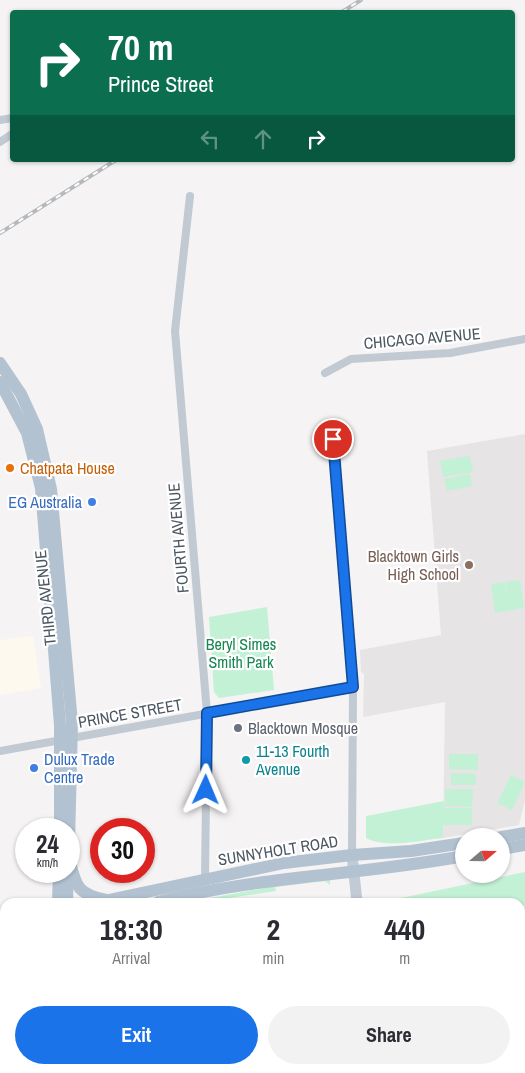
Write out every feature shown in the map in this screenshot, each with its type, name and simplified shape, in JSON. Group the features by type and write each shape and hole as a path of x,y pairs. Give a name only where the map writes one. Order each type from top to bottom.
{"main road":[{"name":"THIRD AVENUE","path":"0,363 21,394 32,416 41,441 49,475 63,607 69,818"},
{"name":"THIRD AVENUE","path":"0,382 27,433 40,482 67,739 61,818"},
{"path":"510,835 525,833"},
{"name":"SUNNYHOLT ROAD","path":"121,898 284,863 352,855 411,851 455,844"},
{"path":"510,848 525,845"},
{"name":"SUNNYHOLT ROAD","path":"176,898 286,878 354,873 455,857"},
{"path":"49,898 56,883"},
{"path":"58,898 59,883"},
{"path":"67,898 68,883"},
{"path":"77,883 79,890 94,898"}],"street":[{"name":"FOURTH AVENUE","path":"190,196 175,331 207,713 206,879"},
{"name":"CHICAGO AVENUE","path":"325,373 351,358 450,353 525,339"},
{"path":"333,439 353,687 352,855 357,898"},
{"name":"PRINCE STREET","path":"0,751 353,687"}],"shaded area":[{"path":"525,434 525,800 519,825 501,828 455,828 455,836 443,838 445,702 363,717 364,674 361,672 360,650 441,635 427,451"},
{"path":"33,636 41,688 0,695 0,640"}],"green space":[{"path":"470,456 473,472 443,477 440,461"},
{"path":"470,474 472,486 447,491 444,479"},
{"path":"520,580 524,608 495,613 491,584 505,582 508,601 506,582"},
{"name":"Beryl Simes Smith Park","path":"267,607 274,690 219,698 214,692 209,617"},
{"path":"449,754 478,754 478,770 449,769"},
{"path":"451,773 476,774 476,785 451,785"},
{"path":"511,775 525,782 512,810 497,803"},
{"path":"445,789 473,789 472,807 445,806"},
{"path":"444,801 444,808 472,808 472,825 443,825 443,838 415,842 384,843 366,838 366,816"},
{"path":"525,872 525,898 401,898 473,883 510,883 510,875"},
{"path":"330,880 330,885 325,881 275,887 276,891 229,898 211,898 275,886"}],"railway":[{"path":"345,10 361,0"},
{"path":"0,233 113,162"}],"place":[{"name":"Chatpata House","path":"10,468"},
{"name":"EG Australia","path":"92,502"},
{"name":"Blacktown Girls High School","path":"469,565"},
{"name":"Blacktown Mosque","path":"238,728"},
{"name":"11-13 Fourth Avenue","path":"246,760"},
{"name":"Dulux Trade Centre","path":"34,768"}],"route":[{"path":"206,790 207,713 353,687 333,439"}]}
